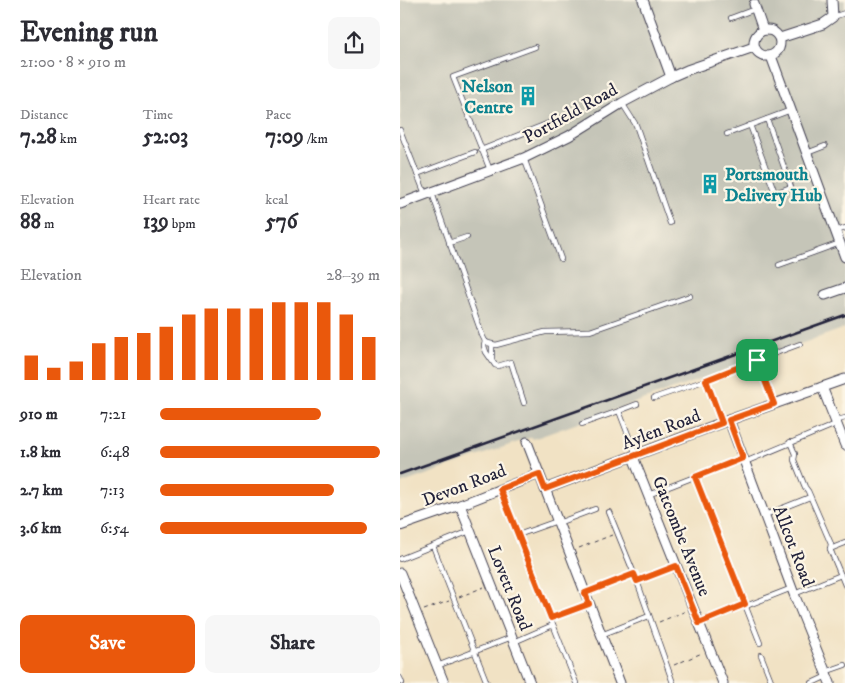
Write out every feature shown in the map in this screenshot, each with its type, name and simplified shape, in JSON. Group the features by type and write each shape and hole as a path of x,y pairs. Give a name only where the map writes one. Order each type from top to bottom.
{"street":[{"path":"643,0 670,77"},
{"path":"780,38 824,24 833,17 832,1"},
{"path":"754,4 763,30"},
{"path":"763,30 772,31 780,38 780,47 771,56 762,56 754,47 754,38 763,30"},
{"name":"Portfield Road","path":"400,204 524,158 569,136 622,103 670,77 754,47"},
{"path":"771,56 845,257"},
{"path":"825,295 845,288"},
{"name":"Aylen Road","path":"545,489 845,378"},
{"path":"822,387 845,445"},
{"name":"Allcot Road","path":"726,422 744,460 827,677"},
{"path":"527,442 620,683"},
{"name":"Gatcombe Avenue","path":"635,456 648,495 723,683"},
{"name":"Devon Road","path":"400,526 539,474"},
{"name":"Lovett Road","path":"460,505 530,683"},
{"path":"400,574 444,683"}],"lane":[{"path":"731,18 754,4"},
{"path":"833,17 845,13"},
{"path":"490,170 453,77 535,47"},
{"path":"622,103 636,125 670,223"},
{"path":"727,134 791,110"},
{"path":"482,150 578,112"},
{"path":"750,125 775,193 791,187 766,119"},
{"path":"400,130 417,174 428,193 449,243 484,340 486,352 495,365 498,366 510,362 524,403"},
{"path":"807,153 825,146"},
{"path":"417,174 475,152"},
{"path":"524,158 561,259"},
{"path":"835,232 845,228"},
{"path":"449,243 467,237"},
{"path":"779,265 840,243"},
{"path":"484,340 492,345 544,332 590,331 690,296"},
{"path":"654,398 800,344"},
{"path":"492,345 492,359"},
{"path":"757,360 774,404"},
{"path":"706,380 726,422"},
{"path":"582,424 638,404"},
{"path":"619,411 635,456"},
{"path":"648,495 744,460 845,418"},
{"path":"790,442 795,454 794,460 831,544 830,549 845,584"},
{"path":"695,477 760,643"},
{"path":"500,489 576,683"},
{"path":"765,516 810,497"},
{"path":"518,534 595,509"},
{"path":"609,512 637,581 673,683"},
{"path":"400,559 470,531"},
{"path":"830,549 845,543"},
{"path":"433,546 487,683"},
{"path":"699,623 745,605 841,575"},
{"path":"551,618 589,604"},
{"path":"601,635 649,616"},
{"path":"437,666 474,651 553,625"},
{"path":"761,655 772,683"},
{"path":"812,683 827,677 845,665"},
{"path":"400,678 402,683"}],"path":[{"path":"569,552 617,533"},
{"path":"637,581 676,566"},
{"path":"585,593 634,574"},
{"path":"652,624 693,608"},
{"path":"668,667 710,650"}],"shaded area":[{"path":"400,0 845,0 845,328 533,439 532,437 400,484"}],"railway":[{"path":"400,474 845,315"}],"place":[{"name":"Nelson Centre","path":"528,96"},
{"name":"Portsmouth Delivery Hub","path":"710,184"}],"route":[{"path":"757,360 774,404 729,420 743,458 695,477 745,604 699,623 676,566 637,581 634,574 585,593 589,604 551,618 500,489 539,474 545,489 722,423 706,380 757,360"}]}
